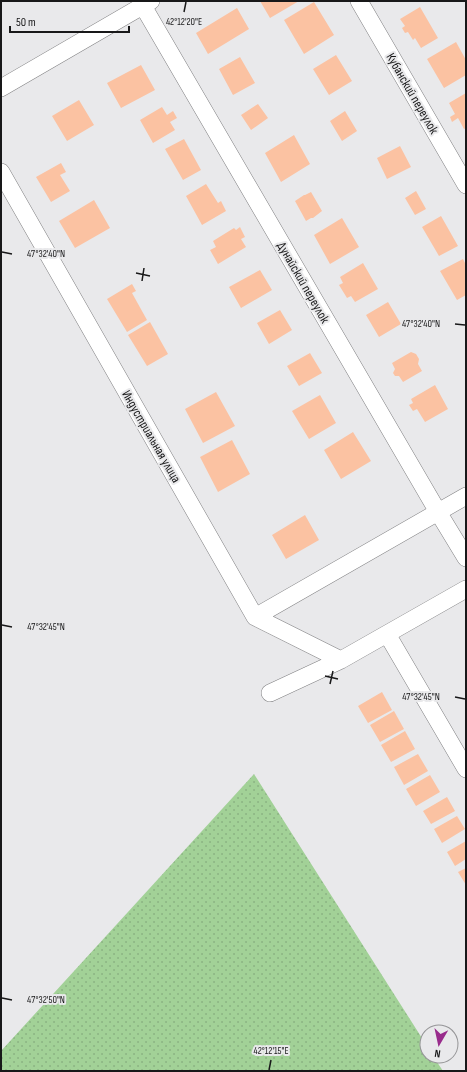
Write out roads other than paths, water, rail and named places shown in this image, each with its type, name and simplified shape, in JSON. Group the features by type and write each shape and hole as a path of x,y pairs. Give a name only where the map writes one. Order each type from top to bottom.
{"street":[{"name":"Кубанский переулок","path":"359,1 466,185"},
{"path":"1,88 147,3"},
{"name":"Дунайский переулок","path":"147,3 438,512 466,558"},
{"name":"Индустриальная улица","path":"1,172 255,617"},
{"path":"255,617 466,496"},
{"path":"270,693 341,660 466,590"},
{"path":"255,617 341,660"},
{"path":"387,634 466,769"}]}
